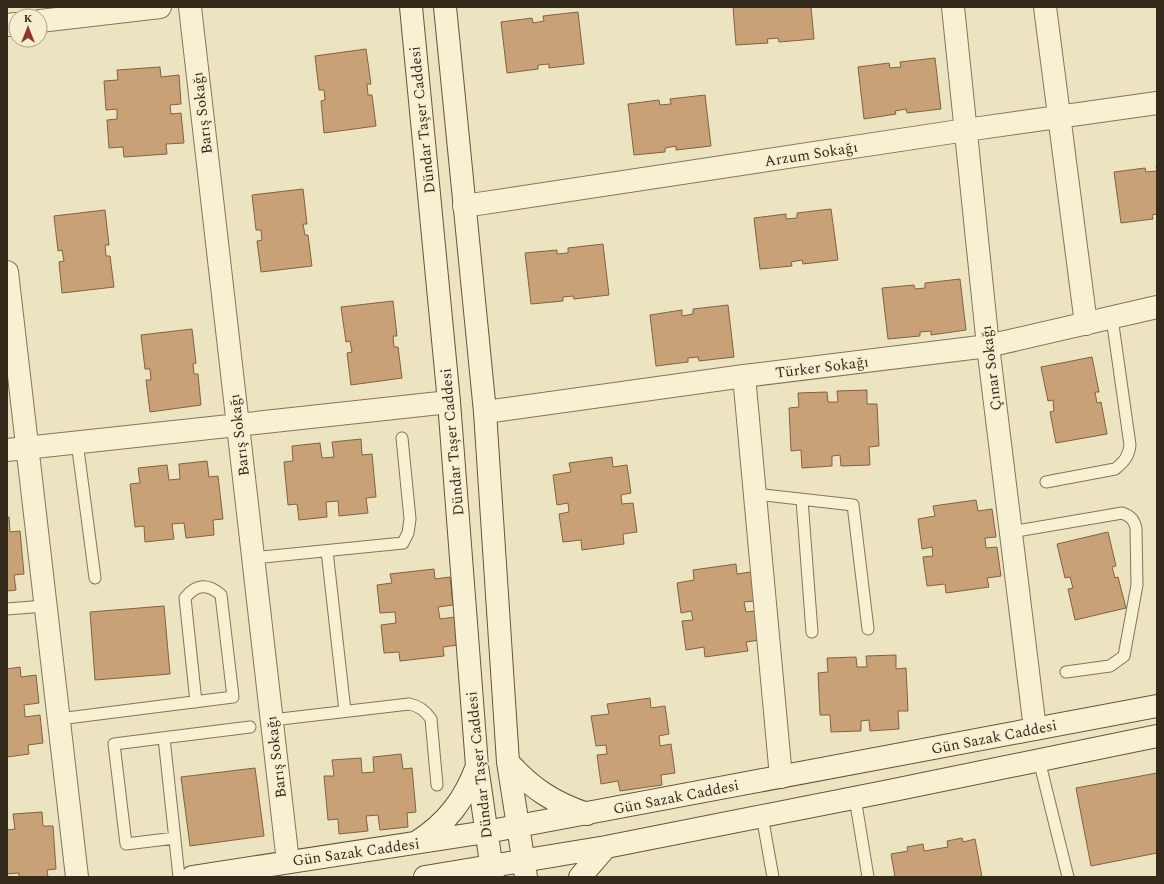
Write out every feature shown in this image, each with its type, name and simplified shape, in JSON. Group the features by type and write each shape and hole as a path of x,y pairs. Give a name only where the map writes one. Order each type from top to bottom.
{"street":[{"path":"48,20 160,7"},
{"name":"Barış Sokağı","path":"190,7 288,862"},
{"name":"Dündar Taşer Caddesi","path":"411,7 449,402 477,766 493,872"},
{"name":"Dündar Taşer Caddesi","path":"445,7 485,412 508,762 524,869"},
{"name":"Çınar Sokağı","path":"953,7 988,346 1036,729"},
{"path":"1045,7 1086,324"},
{"name":"Arzum Sokağı","path":"464,206 1157,102"},
{"path":"7,272 17,449 45,606 77,877"},
{"name":"Türker Sokağı","path":"485,412 744,376 988,346 1157,307"},
{"path":"744,376 781,777"},
{"path":"17,449 449,402"},
{"name":"Gün Sazak Caddesi","path":"192,877 486,832 1157,706"},
{"name":"Gün Sazak Caddesi","path":"425,877 524,869 606,847 1157,736"},
{"path":"508,762 518,774 542,793 571,809 587,814"},
{"path":"414,844 443,822 454,809 464,796 477,766"},
{"path":"580,877 606,847"}],"lane":[{"path":"1046,482 1115,469 1127,458 1130,444 1112,318"},
{"path":"253,558 403,542 408,533 410,519 402,438"},
{"path":"77,442 95,578"},
{"path":"755,494 853,506 868,629"},
{"path":"802,500 812,632"},
{"path":"1011,532 1122,513 1128,515 1134,520 1136,528 1137,585 1124,656 1110,666 1066,672"},
{"path":"327,551 345,711"},
{"path":"59,719 196,702 233,697 221,595 216,590 209,587 195,588 189,592 185,598 196,702"},
{"path":"7,609 45,606"},
{"path":"272,720 409,704 416,705 427,713 430,719 437,785"},
{"path":"175,838 126,844 114,744 250,727"},
{"path":"164,738 179,877"},
{"path":"1039,760 1068,877"},
{"path":"855,798 868,877"},
{"path":"762,816 773,877"}],"building":[{"path":"733,7 811,7 814,39 779,42 778,38 767,39 768,43 736,45"},
{"path":"578,12 584,64 549,68 549,64 538,65 538,69 507,73 501,22 532,18 533,23 544,21 543,16"},
{"path":"366,49 371,84 367,84 368,95 372,95 376,126 324,133 321,101 325,100 324,90 319,90 315,56"},
{"path":"935,58 941,109 907,113 906,109 895,111 896,114 864,119 858,67 889,63 890,68 901,67 900,62"},
{"path":"160,67 161,77 179,75 181,104 170,105 171,114 181,113 184,143 166,144 167,154 124,157 123,147 109,148 107,120 117,119 117,109 106,110 104,81 118,80 117,70"},
{"path":"705,95 711,146 676,150 676,146 665,148 665,152 634,155 628,104 659,100 660,105 671,104 670,99"},
{"path":"1145,168 1146,172 1157,171 1157,214 1152,215 1153,219 1121,223 1114,172"},
{"path":"303,189 307,224 303,224 305,235 308,235 312,266 261,272 257,241 262,240 261,230 256,230 252,195"},
{"path":"831,209 838,260 803,264 802,260 791,262 792,266 760,269 754,218 786,214 786,219 797,218 797,213"},
{"path":"105,210 109,245 105,245 106,256 110,256 114,287 62,293 59,262 64,261 62,250 58,251 54,216"},
{"path":"603,244 609,295 574,299 573,296 563,297 563,301 531,304 525,253 557,250 557,254 568,253 568,248"},
{"path":"960,279 966,330 931,335 931,331 920,332 920,336 888,339 882,288 914,285 915,289 925,288 925,283"},
{"path":"393,301 397,336 393,336 394,347 398,347 402,378 351,385 347,353 352,352 350,341 346,342 341,307"},
{"path":"728,305 734,357 699,361 698,357 688,358 688,362 656,366 650,315 682,310 682,316 693,314 693,309"},
{"path":"192,329 196,363 193,364 194,374 198,374 201,405 150,412 146,380 151,380 150,369 145,369 141,335"},
{"path":"1092,357 1099,392 1095,392 1097,403 1101,402 1107,434 1056,443 1050,412 1054,411 1053,400 1048,401 1041,367"},
{"path":"867,390 867,404 877,404 879,446 869,447 870,465 841,466 840,455 832,456 832,466 802,468 801,450 791,451 789,408 799,407 798,393 827,392 828,402 838,402 837,391"},
{"path":"361,439 362,455 372,454 376,497 366,498 368,513 339,516 338,501 326,502 327,517 299,520 297,504 288,505 284,462 293,461 292,446 320,443 322,458 334,457 332,442"},
{"path":"612,457 613,467 627,465 631,493 621,495 622,504 633,503 637,532 623,534 624,544 582,550 581,540 563,542 559,514 569,512 568,503 557,505 553,475 571,472 569,463"},
{"path":"207,461 209,477 218,476 223,519 213,520 214,535 186,538 184,523 172,524 174,539 145,542 144,526 135,527 130,484 140,483 138,468 167,465 169,480 180,479 179,464"},
{"path":"976,500 978,511 992,509 996,537 985,538 986,548 997,547 1001,576 987,578 989,587 946,593 945,584 927,586 923,557 933,556 932,547 922,549 918,519 935,516 933,506"},
{"path":"7,517 9,517 10,532 20,531 24,574 14,575 16,590 7,591"},
{"path":"1108,532 1116,566 1112,567 1115,578 1118,577 1126,608 1075,620 1068,589 1073,588 1070,577 1065,578 1057,544"},
{"path":"736,564 737,574 751,572 755,601 744,602 746,612 756,611 760,640 746,642 748,651 705,657 704,647 686,650 682,621 693,620 691,611 681,613 677,583 694,580 693,570"},
{"path":"434,569 435,579 450,577 453,605 438,607 440,619 455,617 458,645 443,647 444,656 400,661 399,652 384,653 381,625 396,623 395,612 380,613 377,585 392,583 390,574"},
{"path":"164,606 170,674 95,680 90,612"},
{"path":"896,655 896,669 906,668 908,711 898,711 899,729 870,731 869,720 861,721 861,731 831,732 830,715 820,715 818,673 828,672 827,658 856,657 857,667 867,667 866,656"},
{"path":"20,667 21,677 36,675 39,703 24,705 25,717 40,715 43,743 28,745 29,754 7,757 7,669"},
{"path":"650,698 651,708 665,706 669,734 659,736 660,746 671,744 675,773 661,775 662,785 620,791 618,781 601,784 597,755 607,754 606,745 596,746 591,716 609,714 607,704"},
{"path":"401,754 403,769 412,768 416,812 407,813 408,827 380,830 378,815 366,816 368,831 339,834 338,819 328,820 324,776 334,776 332,760 361,758 362,773 374,772 373,757"},
{"path":"255,768 264,836 190,846 181,777"},
{"path":"1157,773 1157,853 1091,866 1076,788"},
{"path":"42,812 43,826 53,826 56,869 47,870 48,877 19,877 19,873 7,874 7,830 15,829 13,814"},
{"path":"962,838 963,842 975,839 982,877 895,877 891,854 908,851 907,847 923,844 924,851 948,847 947,841"}]}
